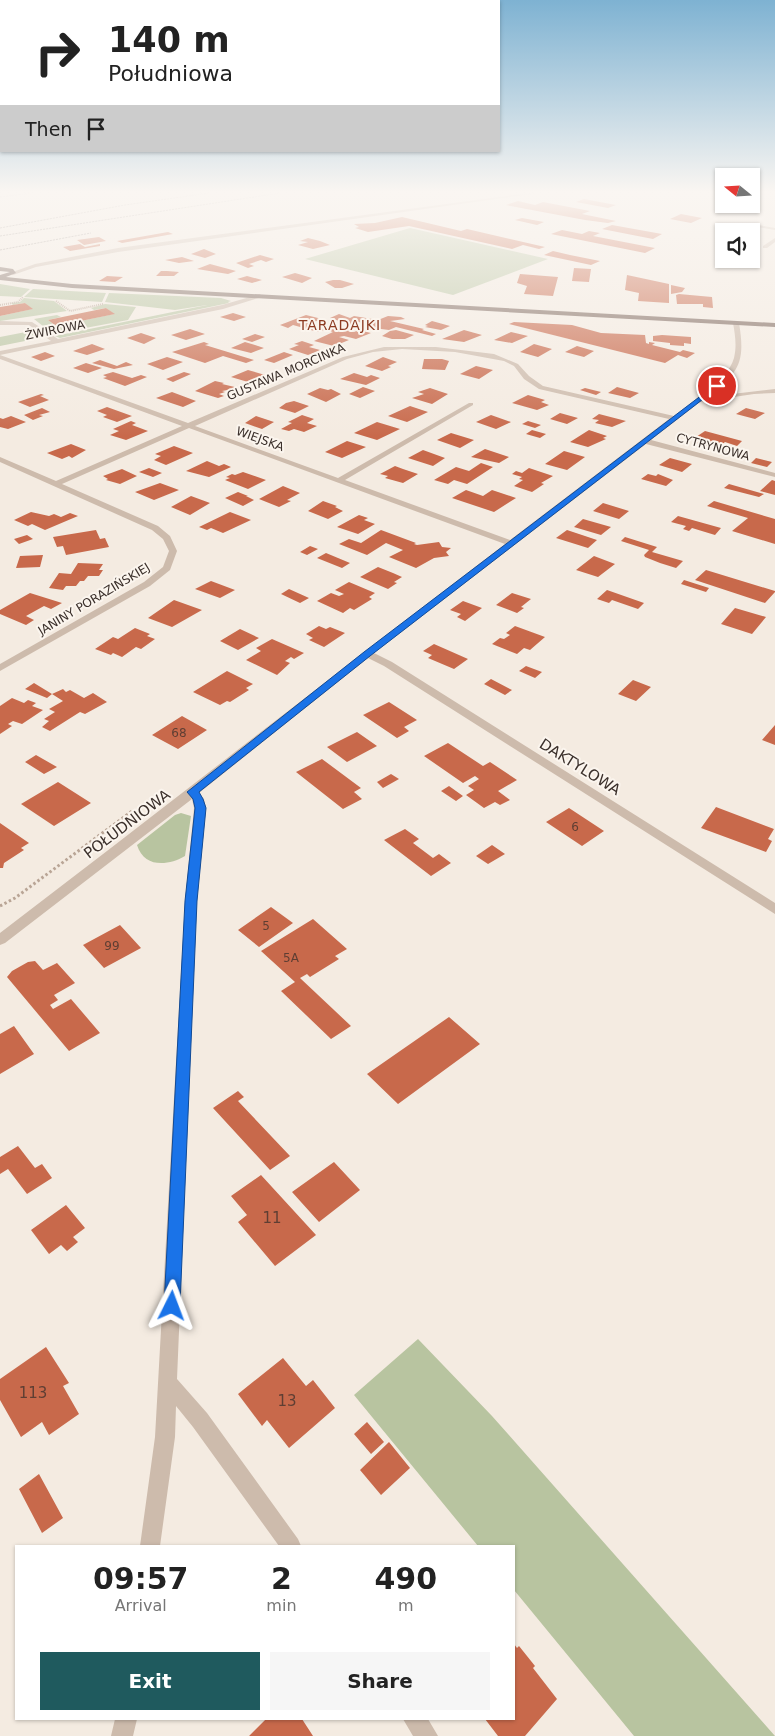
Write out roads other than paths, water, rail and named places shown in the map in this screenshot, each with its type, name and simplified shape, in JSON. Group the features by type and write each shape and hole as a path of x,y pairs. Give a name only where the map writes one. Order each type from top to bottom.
{"main road":[{"path":"14,274 29,282"},
{"path":"0,278 45,284 775,325"}],"street":[{"path":"34,274 35,280 45,284"},
{"name":"ŻWIROWA","path":"0,352 223,307 260,296"},
{"path":"0,323 30,322 56,341"},
{"name":"POŁUDNIOWA","path":"2,936 193,792 367,654 727,378 734,368 740,348 736,323"},
{"name":"GUSTAWA MORCINKA","path":"55,484 346,358 367,351 391,348 417,348 501,358 516,365 527,379 541,388 675,418"},
{"name":"WIEJSKA","path":"0,357 512,544"},
{"name":"POŁUDNIOWA","path":"698,400 775,391"},
{"path":"339,480 471,404"},
{"name":"CYTRYNOWA","path":"645,441 775,475"},
{"name":"JANINY PORAZIŃSKIEJ","path":"0,459 155,528 167,538 172,551 167,568 147,584 0,668"},
{"name":"DAKTYLOWA","path":"367,654 388,664 775,908"},
{"path":"150,1545 166,1437 191,901 200,808 198,799 193,792"},
{"path":"168,1383 200,1420 290,1545"},
{"path":"122,1736 126,1720"},
{"path":"415,1720 427,1736"}],"district":[{"name":"TARADAJKI","path":"340,325"}]}
